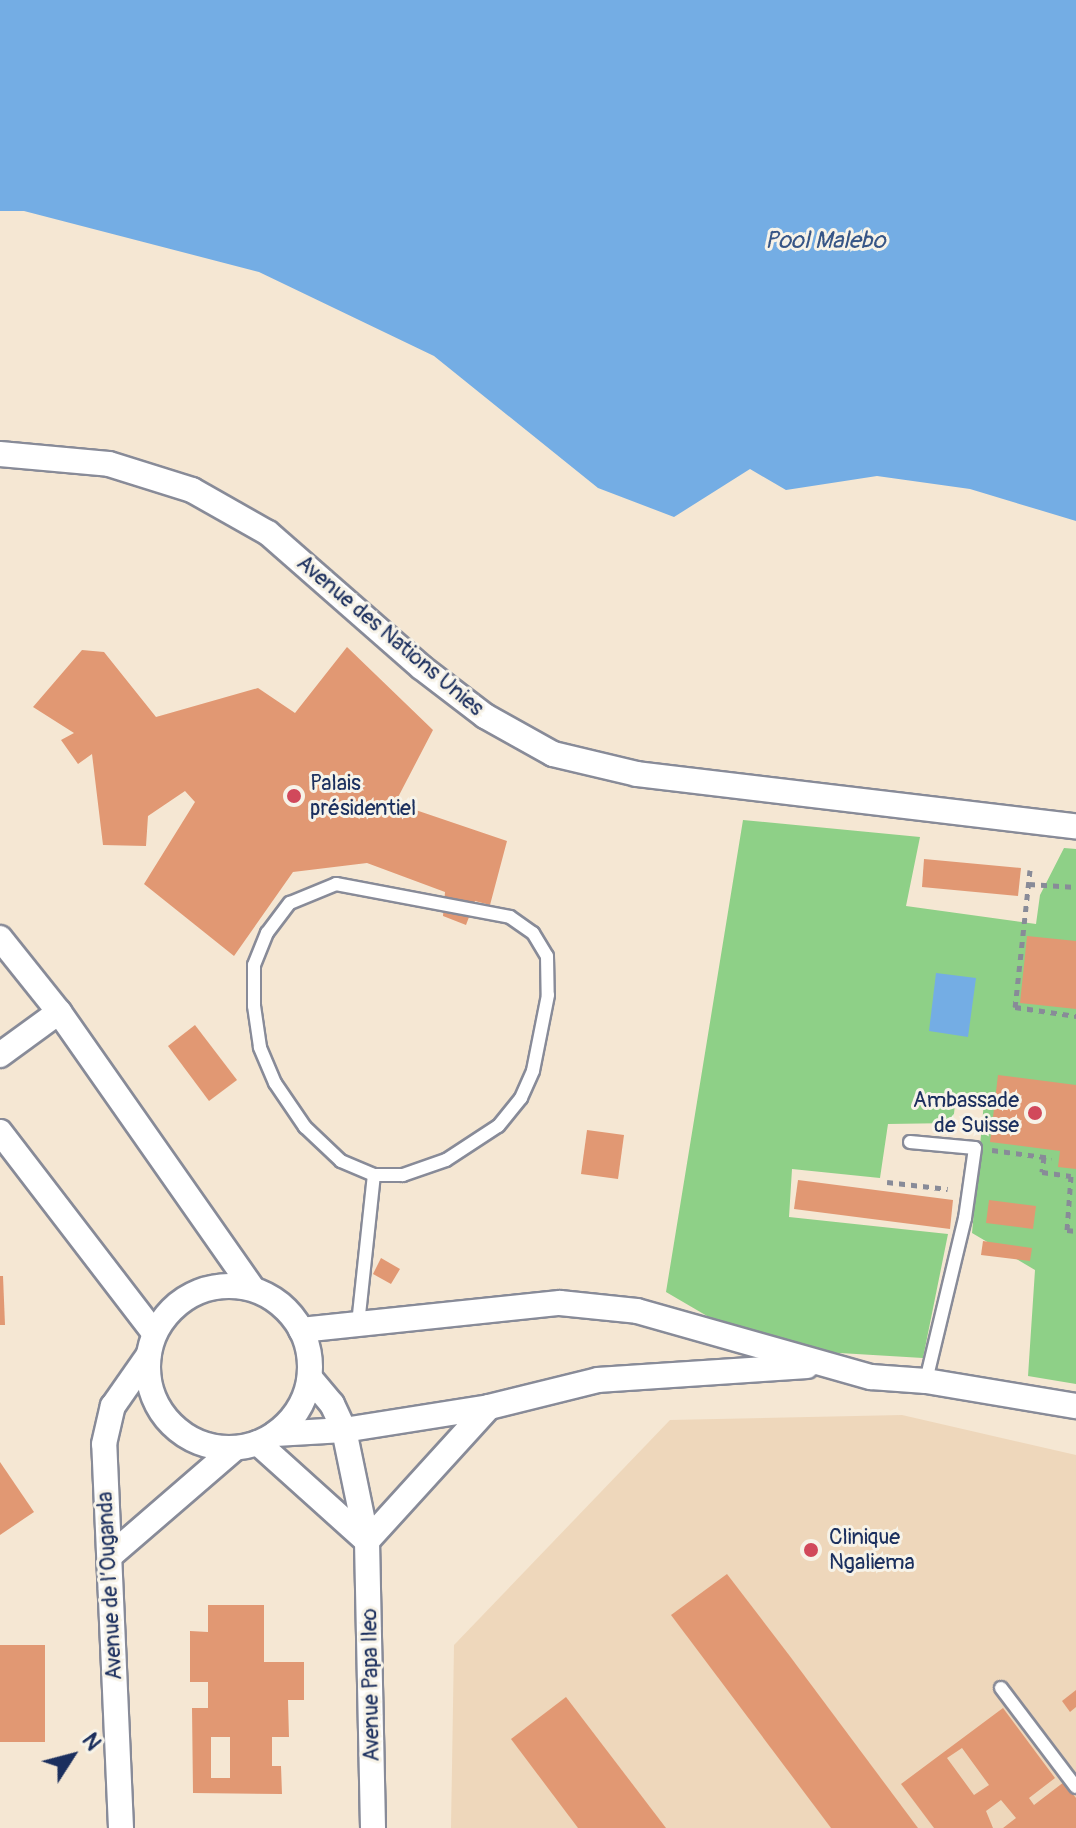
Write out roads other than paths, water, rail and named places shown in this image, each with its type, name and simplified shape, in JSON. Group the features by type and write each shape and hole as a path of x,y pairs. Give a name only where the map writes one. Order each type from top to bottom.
{"street":[{"name":"Avenue des Nations Unies","path":"0,454 109,464 192,490 268,533 431,675 485,716 553,754 637,774 1076,826"},
{"path":"0,938 59,1012 253,1289"},
{"path":"0,1055 59,1012"},
{"path":"0,1132 151,1345"},
{"path":"110,1556 256,1442 298,1409 310,1378 301,1330 289,1312 253,1289 233,1285 196,1292 165,1316 151,1345 149,1381 171,1424 190,1438 256,1442 489,1407 598,1380 821,1365"},
{"path":"301,1330 560,1303 650,1314 871,1377 926,1381 1076,1406"},
{"name":"Avenue de l’Ouganda","path":"121,1828 104,1444 113,1406 151,1345"},
{"name":"Avenue Papa Ileo","path":"310,1378 332,1404 344,1430 367,1541 373,1828"},
{"path":"256,1442 367,1541 489,1407"}],"lane":[{"path":"336,884 510,917 533,933 547,956 548,995 533,1071 521,1098 498,1126 446,1160 403,1175 374,1175 341,1161 305,1127 275,1083 260,1047 254,1006 254,965 267,933 290,903 336,884"},
{"path":"910,1142 975,1148 969,1191 926,1381"},
{"path":"358,1324 374,1175"},
{"path":"1001,1688 1076,1787"}],"water":[{"name":"Pool Malebo","path":"0,0 1076,0 1076,521 970,489 877,476 786,490 750,469 674,517 598,488 434,356 259,272 24,211 0,211"},
{"path":"936,973 976,978 968,1037 929,1031"}],"place":[{"name":"Palais présidentiel","path":"294,796"},
{"name":"Ambassade de Suisse","path":"1035,1113"},
{"name":"Clinique Ngaliema","path":"811,1550"}]}
